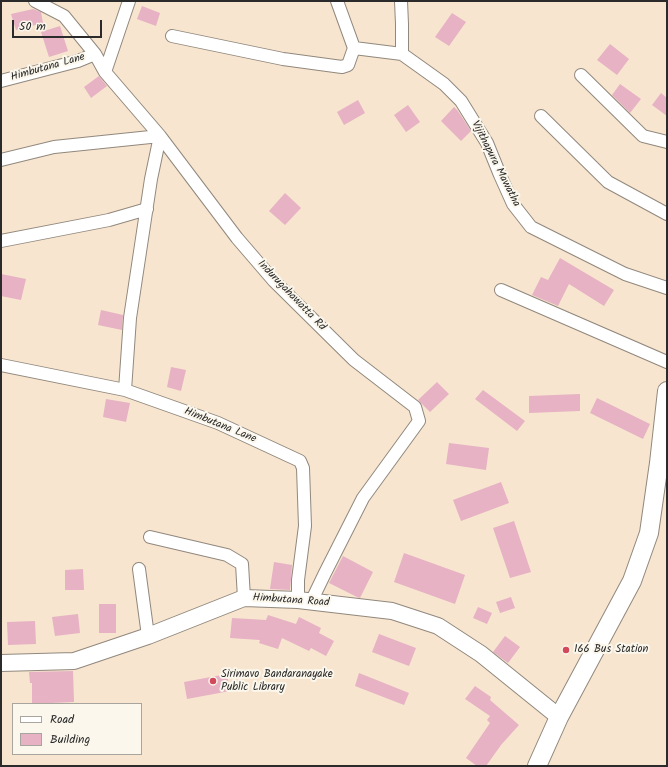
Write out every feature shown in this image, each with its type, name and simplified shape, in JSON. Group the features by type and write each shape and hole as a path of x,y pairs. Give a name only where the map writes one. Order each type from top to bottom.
{"main road":[{"path":"537,766 559,717 632,581 649,533 667,391"}],"street":[{"name":"Indurugahawatta Rd","path":"35,1 64,16 95,54 105,72 160,136 237,238 274,281 354,360 415,407 419,421 363,498 328,566 304,601"},
{"path":"105,72 129,1"},
{"path":"172,36 283,59 342,67 348,65 354,48 337,1"},
{"path":"401,1 402,54"},
{"name":"Vijithapura Mawatha","path":"354,48 402,54 444,84 461,101 487,143 513,204 530,227 625,274 667,288"},
{"name":"Himbutana Lane","path":"1,81 78,61 95,54"},
{"path":"581,75 642,136 667,142"},
{"path":"540,116 608,182 667,214"},
{"path":"1,160 54,147 160,136 151,180 130,318 126,390"},
{"path":"1,241 108,220 147,209"},
{"path":"501,290 667,362"},
{"name":"Himbutana Lane","path":"1,365 126,390 218,423 300,461 303,468 304,526 298,580 304,601"},
{"path":"150,538 227,555 242,564 244,598"},
{"path":"139,569 148,636"},
{"name":"Himbutana Road","path":"1,663 74,661 148,636 244,598 304,601 392,611 438,626 481,654 559,717"}],"building":[{"path":"142,6 160,13 156,26 137,19"},
{"path":"33,9 41,12 43,23 16,30 11,14"},
{"path":"452,13 466,22 449,46 435,37"},
{"path":"60,26 68,51 49,57 41,32"},
{"path":"610,44 629,59 617,75 597,60"},
{"path":"99,76 107,86 91,98 84,87"},
{"path":"620,84 641,99 630,113 612,95"},
{"path":"661,93 667,98 667,116 652,105"},
{"path":"358,100 365,113 344,125 337,112"},
{"path":"408,105 420,122 406,132 394,115"},
{"path":"454,107 471,131 461,141 441,121"},
{"path":"285,193 301,208 285,225 269,211"},
{"path":"560,258 614,290 604,306 569,284 558,306 532,295 541,277 548,280"},
{"path":"1,274 26,279 21,300 1,296"},
{"path":"101,310 123,315 122,330 98,325"},
{"path":"171,367 186,370 181,391 167,387"},
{"path":"437,382 449,394 430,412 418,400"},
{"path":"483,390 525,421 517,431 475,399"},
{"path":"580,394 580,411 529,413 529,396"},
{"path":"597,398 650,424 643,439 590,413"},
{"path":"106,399 130,403 126,422 103,417"},
{"path":"449,443 489,448 486,470 446,464"},
{"path":"501,482 509,503 461,521 453,500"},
{"path":"514,521 531,572 510,578 493,528"},
{"path":"404,553 465,575 455,604 394,582"},
{"path":"343,556 373,572 360,598 329,583"},
{"path":"274,562 292,565 290,590 270,589"},
{"path":"83,569 84,590 65,590 65,570"},
{"path":"511,597 515,608 500,613 496,602"},
{"path":"99,604 116,604 116,633 99,633"},
{"path":"478,607 492,613 487,624 473,618"},
{"path":"78,614 80,633 55,636 52,617"},
{"path":"268,615 296,624 299,617 321,628 319,633 334,641 326,656 311,648 309,651 282,638 278,649 259,643 260,640 230,638 232,618 266,620"},
{"path":"35,621 36,644 8,645 7,622"},
{"path":"379,634 416,648 409,666 372,652"},
{"path":"505,636 520,647 508,663 493,652"},
{"path":"73,671 74,702 32,703 32,683 30,683 29,672"},
{"path":"359,673 409,693 404,705 355,686"},
{"path":"227,674 230,691 187,699 184,682"},
{"path":"475,686 491,697 490,700 519,725 501,745 486,766 477,766 466,758 490,723 487,720 490,716 465,699"}],"place":[{"name":"166 Bus Station","path":"566,650"},
{"name":"Sirimavo Bandaranayake Public Library","path":"213,681"}]}
